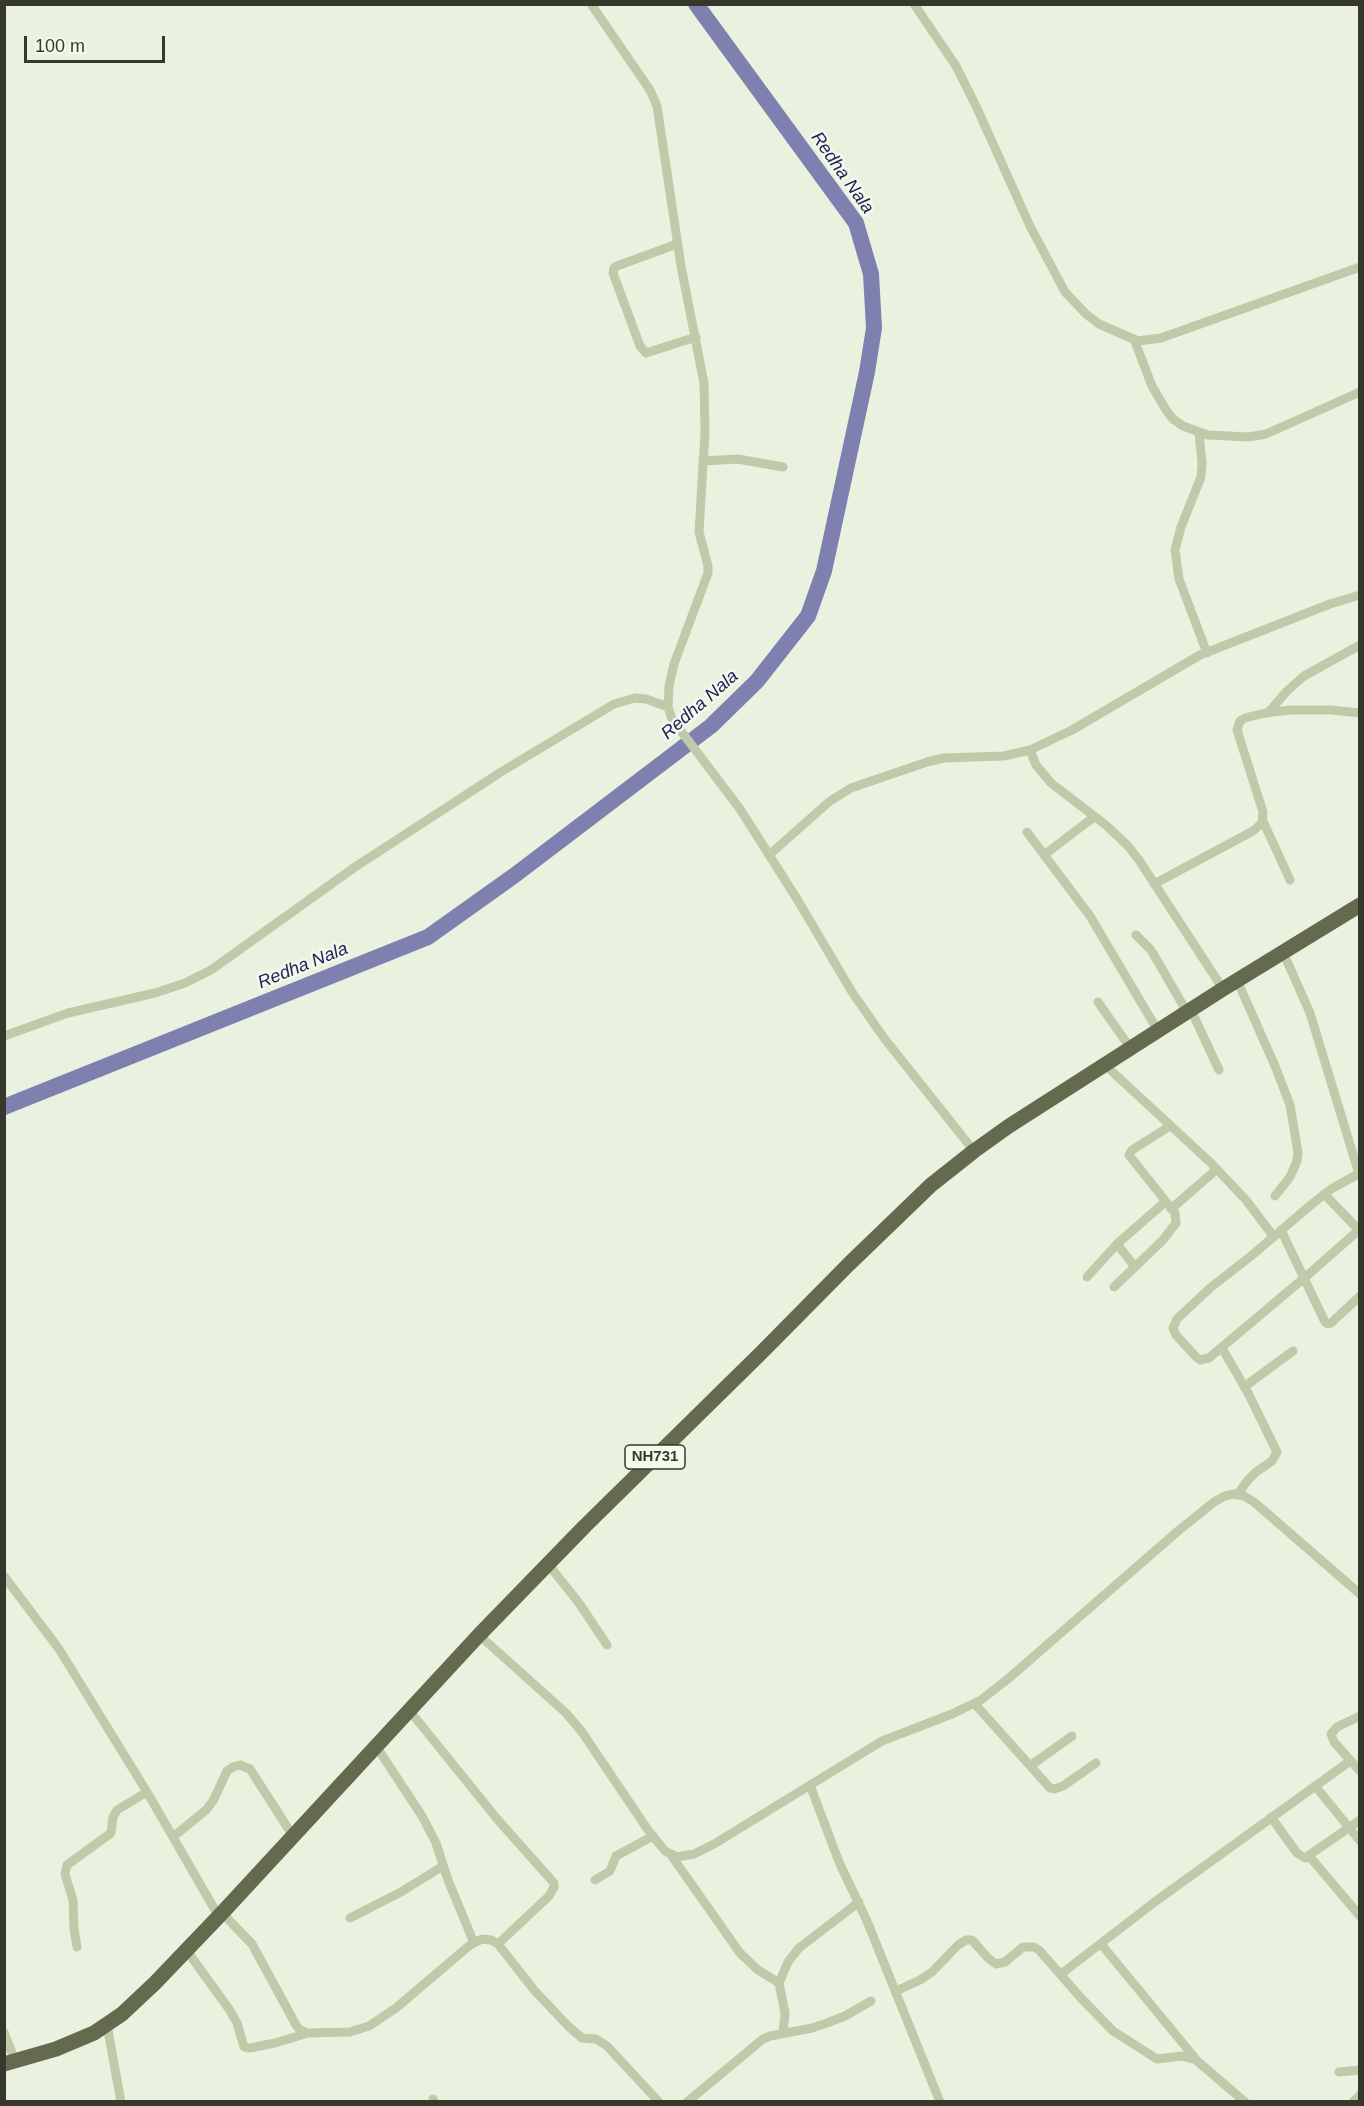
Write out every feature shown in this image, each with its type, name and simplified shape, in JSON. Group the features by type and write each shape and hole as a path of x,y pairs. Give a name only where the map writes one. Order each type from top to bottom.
{"highway":[{"name":"NH731","path":"10,2062 76,2042 107,2025 128,2008 187,1951 409,1710 548,1564 931,1185 974,1151 1105,1065 1359,905"}],"street":[{"path":"591,4 650,90 657,106 677,244 704,383 705,409 699,532 708,573 674,664 669,686 668,707 672,719 740,809 877,1029 974,1151"},
{"path":"914,4 956,66 1030,226 1065,292 1099,324 1134,339 1147,341 1161,338 1359,267"},
{"path":"677,244 617,266 613,273 640,346 646,353 696,337"},
{"path":"1134,339 1159,400 1173,419 1199,432 1233,437 1266,434 1359,392"},
{"path":"1199,432 1201,477 1180,527 1175,550 1179,579 1207,652"},
{"path":"703,461 738,459 783,467"},
{"path":"769,855 836,796 850,788 944,758 1004,756 1030,750 1072,730 1207,652 1359,595"},
{"path":"1268,713 1304,676 1359,645"},
{"path":"4,1036 68,1013 155,993 185,983 211,969 387,846 501,772 614,704 635,698 646,699 668,707"},
{"path":"1290,880 1263,821 1263,812 1237,730 1238,725 1245,718 1290,710 1359,712"},
{"path":"1030,750 1044,776 1128,846 1224,989"},
{"path":"1044,855 1094,817"},
{"path":"1154,884 1259,828 1263,821"},
{"path":"1027,832 1090,916 1158,1031"},
{"path":"1136,935 1151,950 1189,1011 1219,1070"},
{"path":"1283,952 1310,1013 1359,1173 1324,1194 1210,1288 1177,1319 1174,1324 1176,1335 1200,1360 1209,1358 1359,1230 1324,1194"},
{"path":"1237,981 1290,1105 1298,1153 1297,1161 1290,1177 1275,1196"},
{"path":"1098,1002 1131,1048"},
{"path":"1105,1065 1217,1169 1278,1234 1304,1279 1322,1318 1328,1324 1359,1296"},
{"path":"1114,1287 1173,1230 1176,1218 1129,1155 1132,1150 1170,1126"},
{"path":"1087,1277 1117,1244 1217,1169"},
{"path":"1117,1244 1135,1267"},
{"path":"1221,1348 1278,1452 1272,1461 1248,1480 1238,1495"},
{"path":"1244,1387 1293,1351"},
{"path":"671,1855 685,1856 714,1844 882,1741 974,1703 1001,1685 1214,1502 1225,1496 1238,1495 1254,1502 1359,1594"},
{"path":"548,1564 579,1603 607,1645"},
{"path":"4,1576 59,1649 221,1915 252,1944 296,2025 308,2034"},
{"path":"479,1635 566,1713 582,1732 653,1836 671,1855 740,1953 758,1970 779,1983"},
{"path":"974,1703 1046,1784 1054,1789 1063,1786 1096,1763"},
{"path":"409,1710 490,1810 554,1883 549,1896 498,1944"},
{"path":"1359,1716 1337,1727 1331,1734 1334,1742 1359,1771"},
{"path":"1030,1766 1072,1736"},
{"path":"376,1746 422,1815 436,1843 474,1943"},
{"path":"1060,1974 1156,1901 1350,1761"},
{"path":"173,1837 206,1810 213,1801 227,1771 240,1765 250,1769 293,1836"},
{"path":"810,1785 839,1862 859,1902 940,2102"},
{"path":"1316,1787 1359,1841"},
{"path":"77,1947 73,1900 65,1874 67,1865 111,1833 113,1817 117,1810 147,1792"},
{"path":"1271,1817 1297,1853 1305,1858 1310,1857 1359,1820"},
{"path":"595,1880 610,1871 616,1856 653,1836"},
{"path":"1310,1857 1359,1916"},
{"path":"350,1918 401,1892 443,1866"},
{"path":"783,2033 785,2013 779,1983 788,1962 799,1948 859,1902"},
{"path":"187,1951 229,2009 237,2023 244,2047 250,2048 308,2034 360,2030 396,2008 474,1943 486,1938 498,1944 534,1990 568,2026 582,2038 596,2039 607,2046 659,2102"},
{"path":"896,1991 932,1972 958,1945 966,1940 972,1940 996,1964 1005,1962 1023,1947 1034,1947 1113,2031 1157,2059 1182,2056 1196,2060"},
{"path":"1101,1944 1196,2060 1245,2102"},
{"path":"687,2102 763,2039 827,2023 871,2001"},
{"path":"107,2025 121,2102"},
{"path":"4,2032 10,2062"},
{"path":"1339,2072 1359,2070"},
{"path":"1353,2102 1359,2095"}],"waterway":[{"name":"Redha Nala","path":"4,1107 428,937 515,875 711,726 757,681 808,616 824,571 867,372 874,328 871,274 856,223 696,4"}]}
